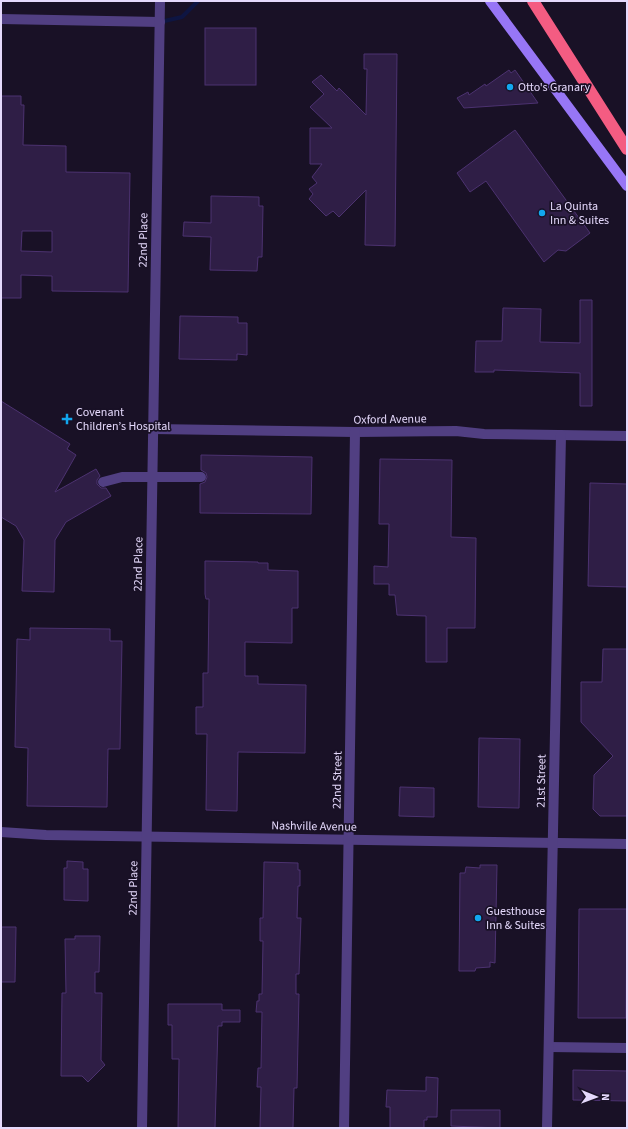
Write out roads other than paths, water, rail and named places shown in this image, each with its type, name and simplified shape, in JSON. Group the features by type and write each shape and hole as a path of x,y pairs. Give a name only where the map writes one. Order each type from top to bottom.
{"highway":[{"path":"533,1 627,148"}],"main road":[{"path":"490,1 627,186"}],"street":[{"name":"22nd Place","path":"142,1128 160,1"},
{"path":"1,19 160,22"},
{"name":"Oxford Avenue","path":"153,429 355,432 456,431 484,434 627,436"},
{"name":"22nd Street","path":"344,1128 355,432"},
{"name":"21st Street","path":"547,1128 561,435"},
{"path":"103,482 122,477 200,477"},
{"name":"Nashville Avenue","path":"1,832 46,835 147,837 627,844"},
{"path":"549,1047 627,1048"}],"waterway":[{"path":"160,22 182,17 198,1"}],"place":[{"name":"Otto's Granary","path":"510,87"},
{"name":"La Quinta Inn & Suites","path":"542,213"},
{"name":"Covenant Children’s Hospital","path":"67,419"},
{"name":"Guesthouse Inn & Suites","path":"478,918"}]}
